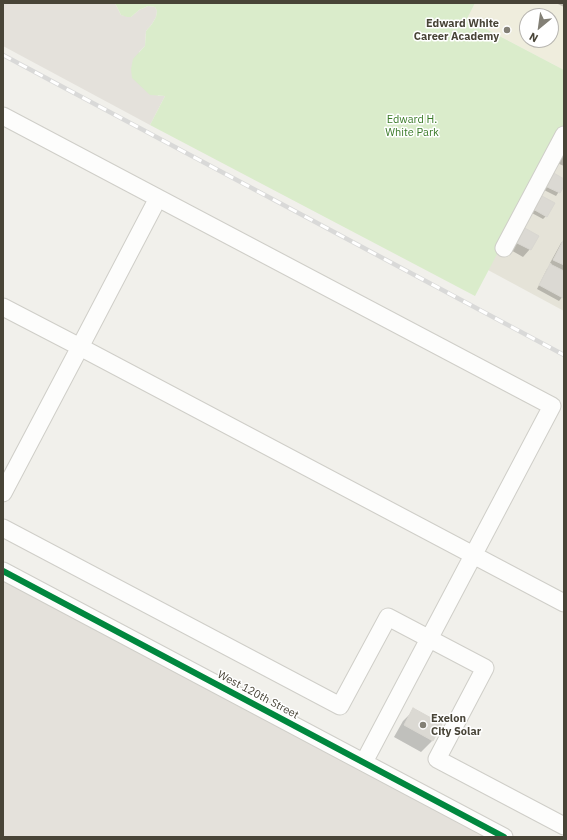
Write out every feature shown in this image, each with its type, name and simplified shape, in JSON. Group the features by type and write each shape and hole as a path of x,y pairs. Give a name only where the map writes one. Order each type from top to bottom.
{"street":[{"path":"3,116 558,409 473,555 364,762"},
{"path":"504,248 564,135"},
{"path":"3,493 158,198"},
{"path":"3,307 564,603"},
{"path":"3,528 340,706 388,617 429,638 485,668 437,759 564,826"},
{"name":"West 120th Street","path":"3,571 504,837"}],"shaded area":[{"path":"3,3 115,3 121,15 131,17 139,10 148,6 155,7 157,11 156,17 146,31 145,46 139,52 158,96 165,96 150,125 3,46"},
{"name":"Edward White Career Academy","path":"475,3 564,3 564,70 522,48 559,48 559,8 519,8 519,46 467,19"},
{"path":"564,127 564,311 488,270"},
{"path":"3,575 499,837 3,837"}],"green space":[{"name":"Edward H. White Park","path":"115,3 475,3 467,19 519,46 519,48 522,48 564,70 564,127 475,296 150,125 165,96 150,95 132,78 131,69 133,59 145,46 146,31 156,17 157,11 155,7 148,6 139,10 131,17 121,15"}],"building":[{"path":"552,172 564,179 564,186 560,193 545,186"},
{"path":"540,195 555,203 547,217 533,209"},
{"path":"523,227 539,236 531,250 515,242"},
{"path":"564,239 564,265 553,260"},
{"path":"550,264 564,271 563,298 539,285"},
{"name":"Exelon City Solar","path":"413,708 442,724 433,741 404,725"}],"railway":[{"path":"3,55 564,355"}],"cycle path":[{"path":"3,571 504,837"}],"place":[{"name":"Edward White Career Academy","path":"507,30"},
{"name":"Exelon City Solar","path":"423,725"}]}
